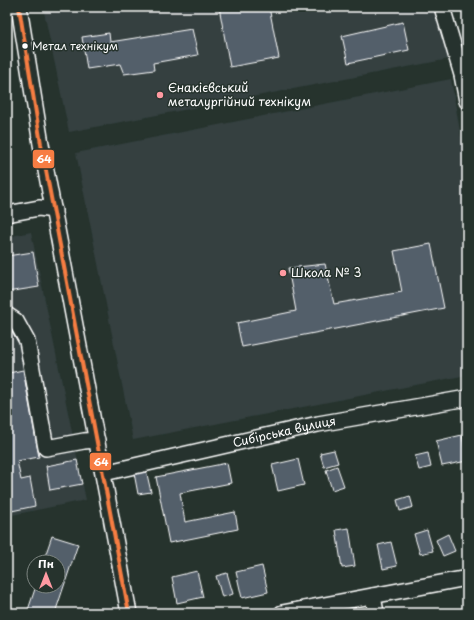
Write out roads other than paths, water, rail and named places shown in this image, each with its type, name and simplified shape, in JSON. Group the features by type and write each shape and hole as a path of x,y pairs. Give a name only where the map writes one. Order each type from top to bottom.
{"street":[{"path":"19,7 40,137 104,472 129,613"},
{"path":"442,7 465,75 467,101"},
{"path":"7,214 40,208 54,210"},
{"path":"7,315 16,321 27,341 46,448 84,440 97,440"},
{"name":"Сибірська вулиця","path":"104,472 318,424 467,398"},
{"path":"282,613 467,578"},
{"path":"373,596 376,613"}],"place":[{"name":"Метал технікум","path":"25,46"},
{"name":"Єнакієвський металургійний технікум","path":"160,95"},
{"name":"Школа № 3","path":"283,273"}]}
